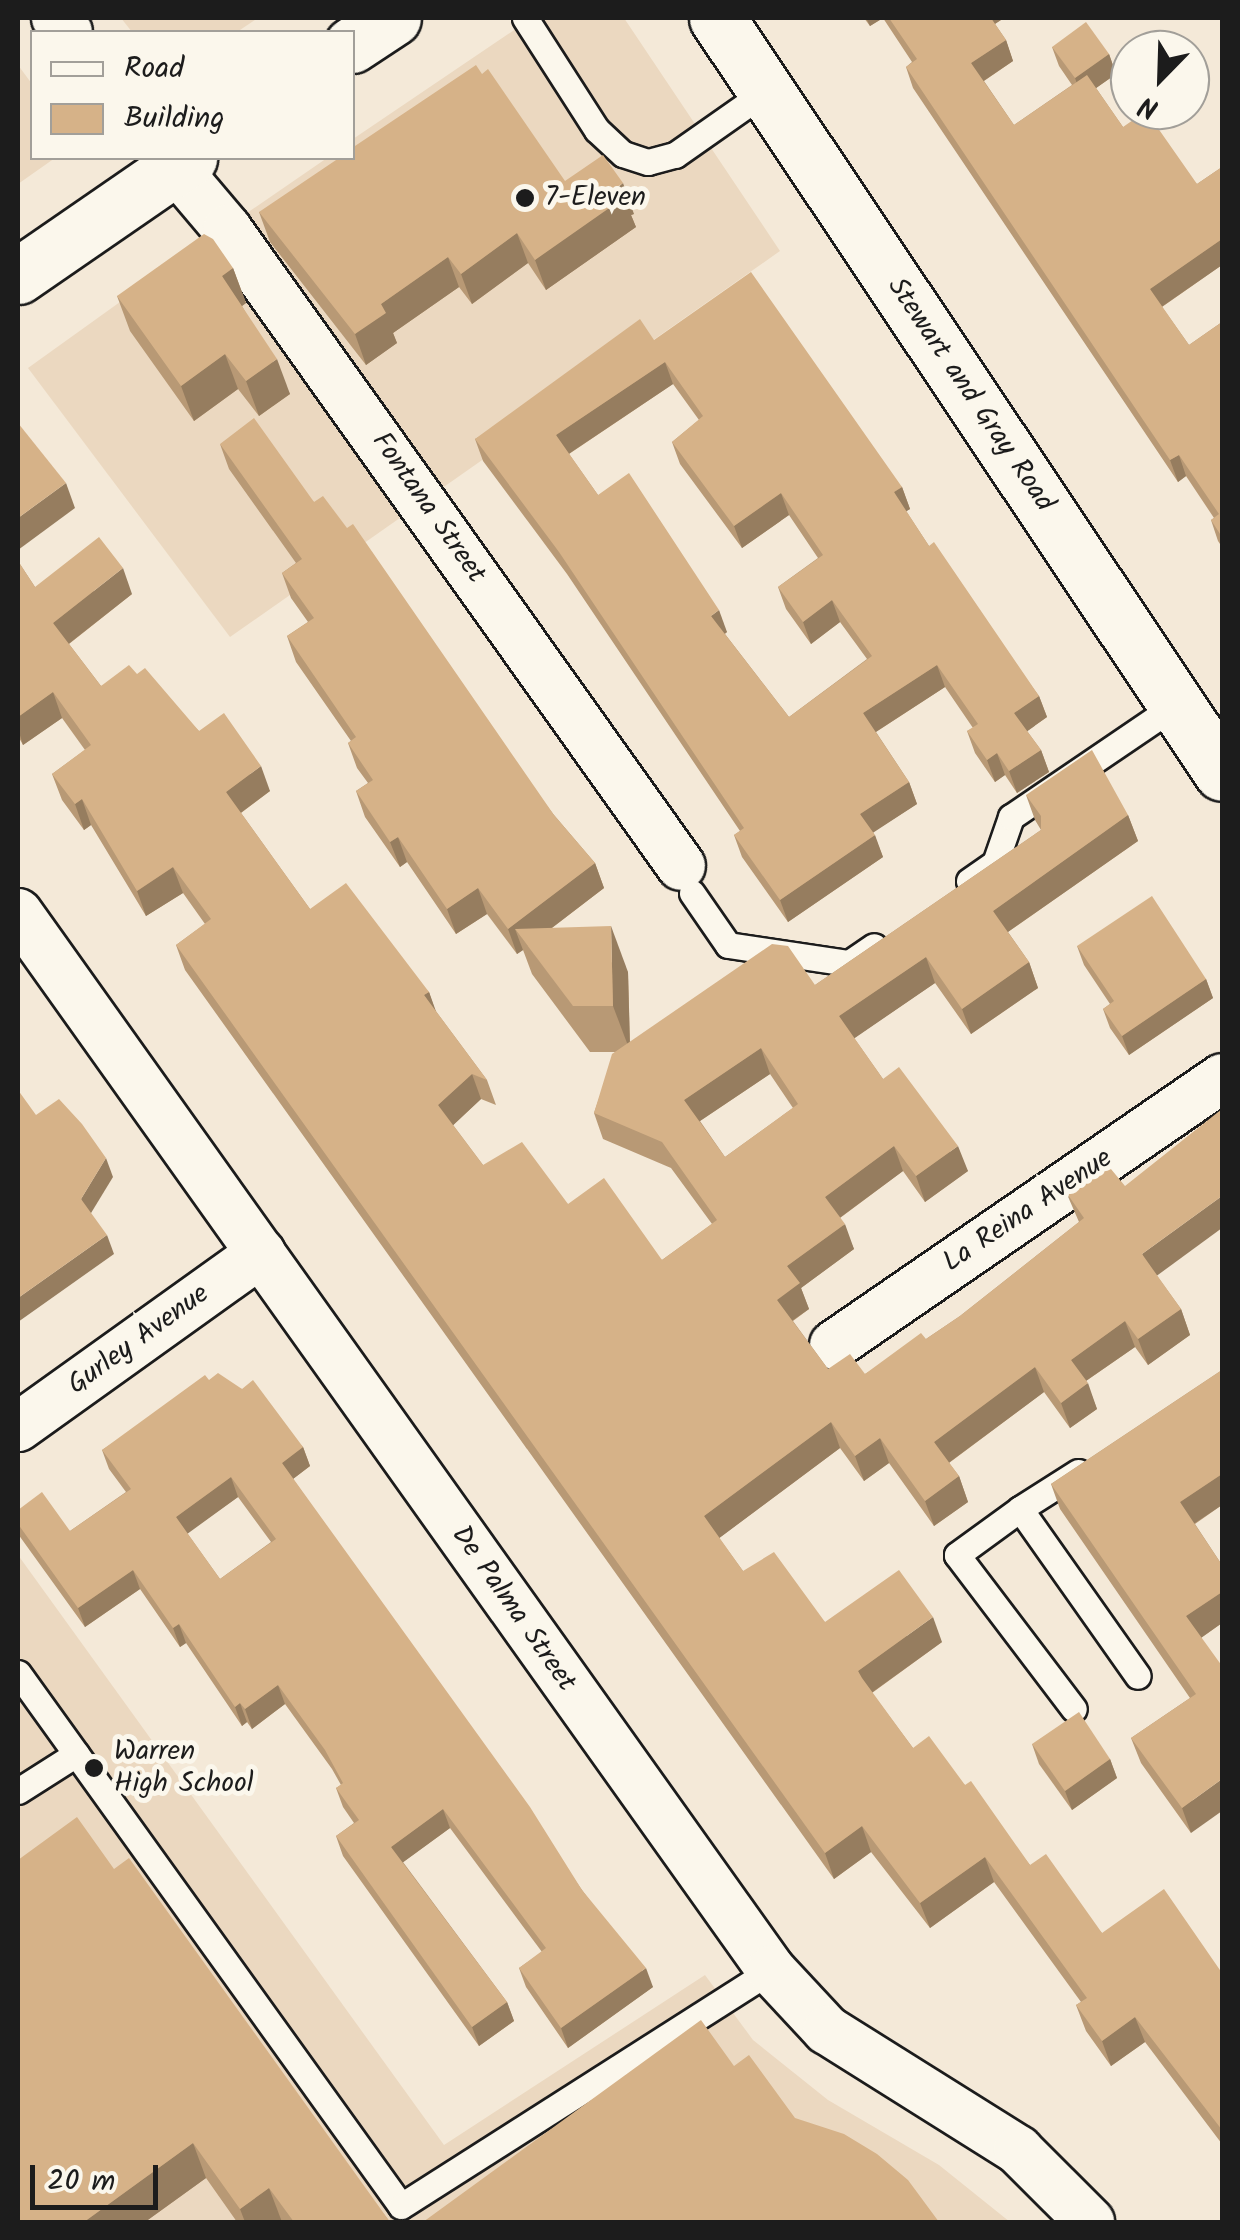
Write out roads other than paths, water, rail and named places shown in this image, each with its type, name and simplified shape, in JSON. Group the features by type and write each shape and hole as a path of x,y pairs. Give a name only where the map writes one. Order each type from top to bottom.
{"main road":[{"path":"355,44 393,18"},
{"name":"Stewart and Gray Road","path":"717,18 1222,773"},
{"path":"18,276 177,161"}],"street":[{"name":"Fontana Street","path":"177,161 687,879"},
{"name":"De Palma Street","path":"18,913 771,1970 827,2030 1018,2150 1090,2222"},
{"name":"La Reina Avenue","path":"834,1345 1222,1078"},
{"name":"Gurley Avenue","path":"18,1427 261,1253"}],"lane":[{"path":"525,18 597,130 623,154 648,162 674,155 766,91"},
{"path":"946,897 995,863 1011,817 1176,705"},
{"path":"687,879 728,945 849,963 898,930"},
{"path":"1074,1709 957,1555 1020,1508 1104,1456"},
{"path":"1020,1508 1138,1676"},
{"path":"18,1673 401,2206 771,1970"},
{"path":"18,1791 76,1754"}],"place":[{"name":"7-Eleven","path":"525,198"},
{"name":"Warren High School","path":"94,1768"}]}
